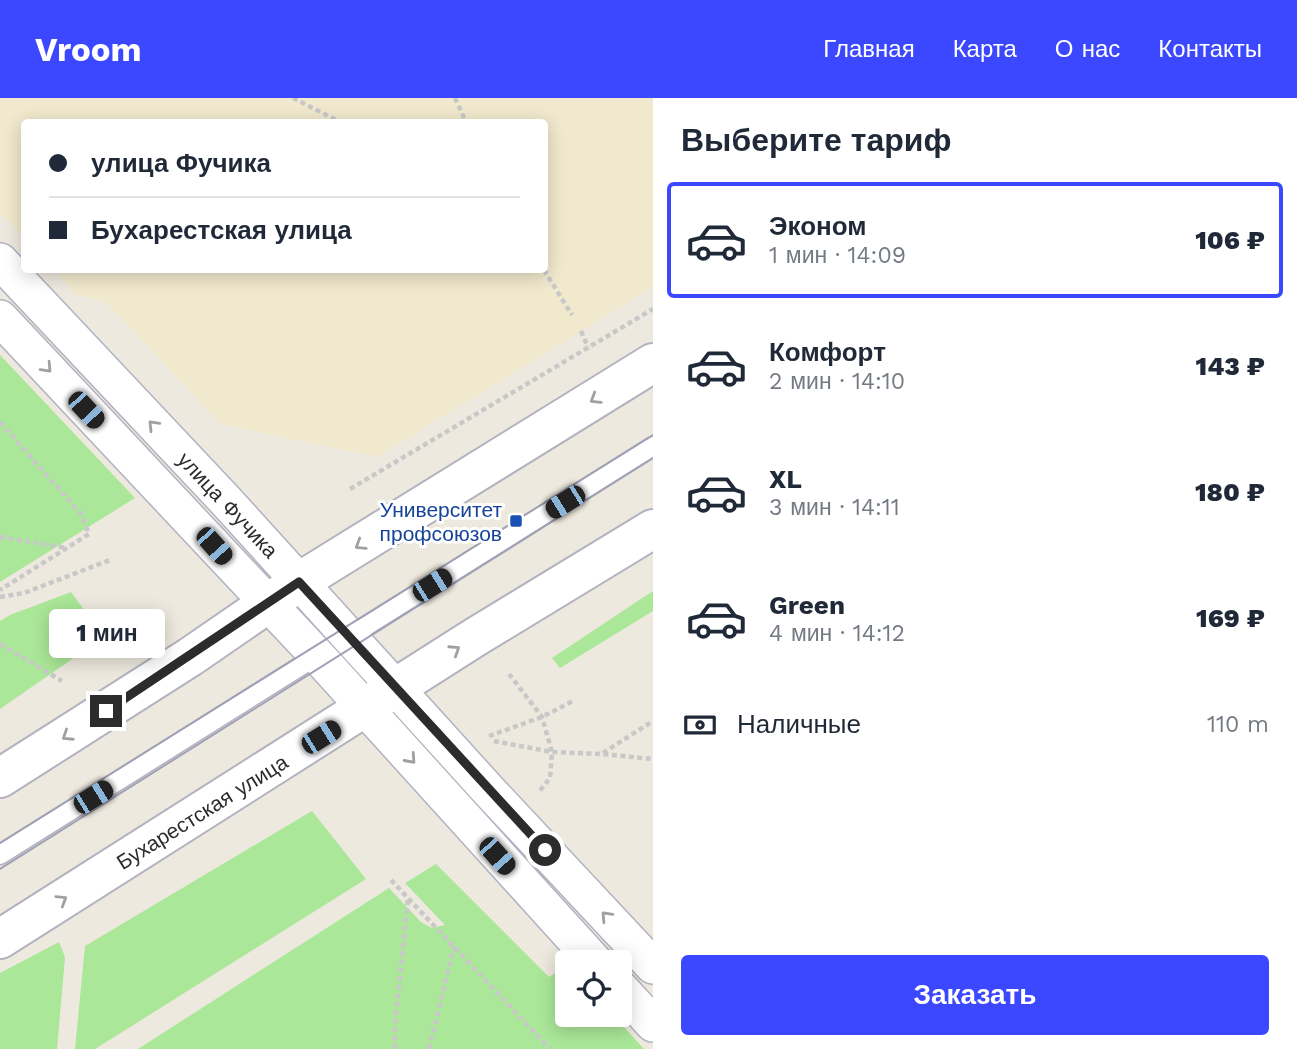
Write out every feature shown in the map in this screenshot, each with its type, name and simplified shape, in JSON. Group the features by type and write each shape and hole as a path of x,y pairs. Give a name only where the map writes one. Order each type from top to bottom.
{"main road":[{"path":"0,779 268,605 299,582 653,363"},
{"name":"Бухарестская улица","path":"0,939 477,636 653,529"}],"street":[{"name":"улица Фучика","path":"0,261 226,501 653,966"},
{"name":"улица Фучика","path":"0,318 318,656 584,950"},
{"path":"632,1001 653,1024"}],"lane":[{"path":"0,855 653,446"}],"path":[{"path":"293,98 334,119"},
{"path":"455,98 465,119"},
{"path":"546,273 572,315"},
{"path":"350,489 653,309"},
{"path":"581,331 588,347"},
{"path":"0,422 81,514 89,534 0,590"},
{"path":"0,537 67,548"},
{"path":"0,597 24,593 110,560"},
{"path":"0,643 62,681"},
{"path":"509,674 542,717 552,752 550,778 535,797"},
{"path":"573,701 542,717 481,738 552,752 653,759"},
{"path":"602,754 653,721"},
{"path":"391,880 550,1049"},
{"path":"396,1049 395,1026 408,898"},
{"path":"429,1049 454,947"}],"shaded area":[{"path":"0,98 653,98 653,287 377,457 221,424 106,302 77,295 57,273 548,273 548,119 21,119 21,235 0,212"}],"green space":[{"path":"0,355 135,498 0,582"},
{"path":"653,591 653,611 560,668 552,658"},
{"path":"71,592 104,637 0,709 0,621"},
{"path":"312,811 366,879 95,1049 75,1049 85,946"},
{"path":"436,864 549,977 555,973 555,1027 624,1027 644,1049 138,1049 389,888 421,922 432,928 445,925 405,883"},
{"path":"59,942 65,957 57,1049 0,1049 0,973"}],"tram line":[{"path":"0,843 653,435"},
{"path":"0,869 653,458"}],"place":[{"name":"Университет профсоюзов","path":"516,521"}],"route":[{"path":"106,711 299,582 545,850"}]}
